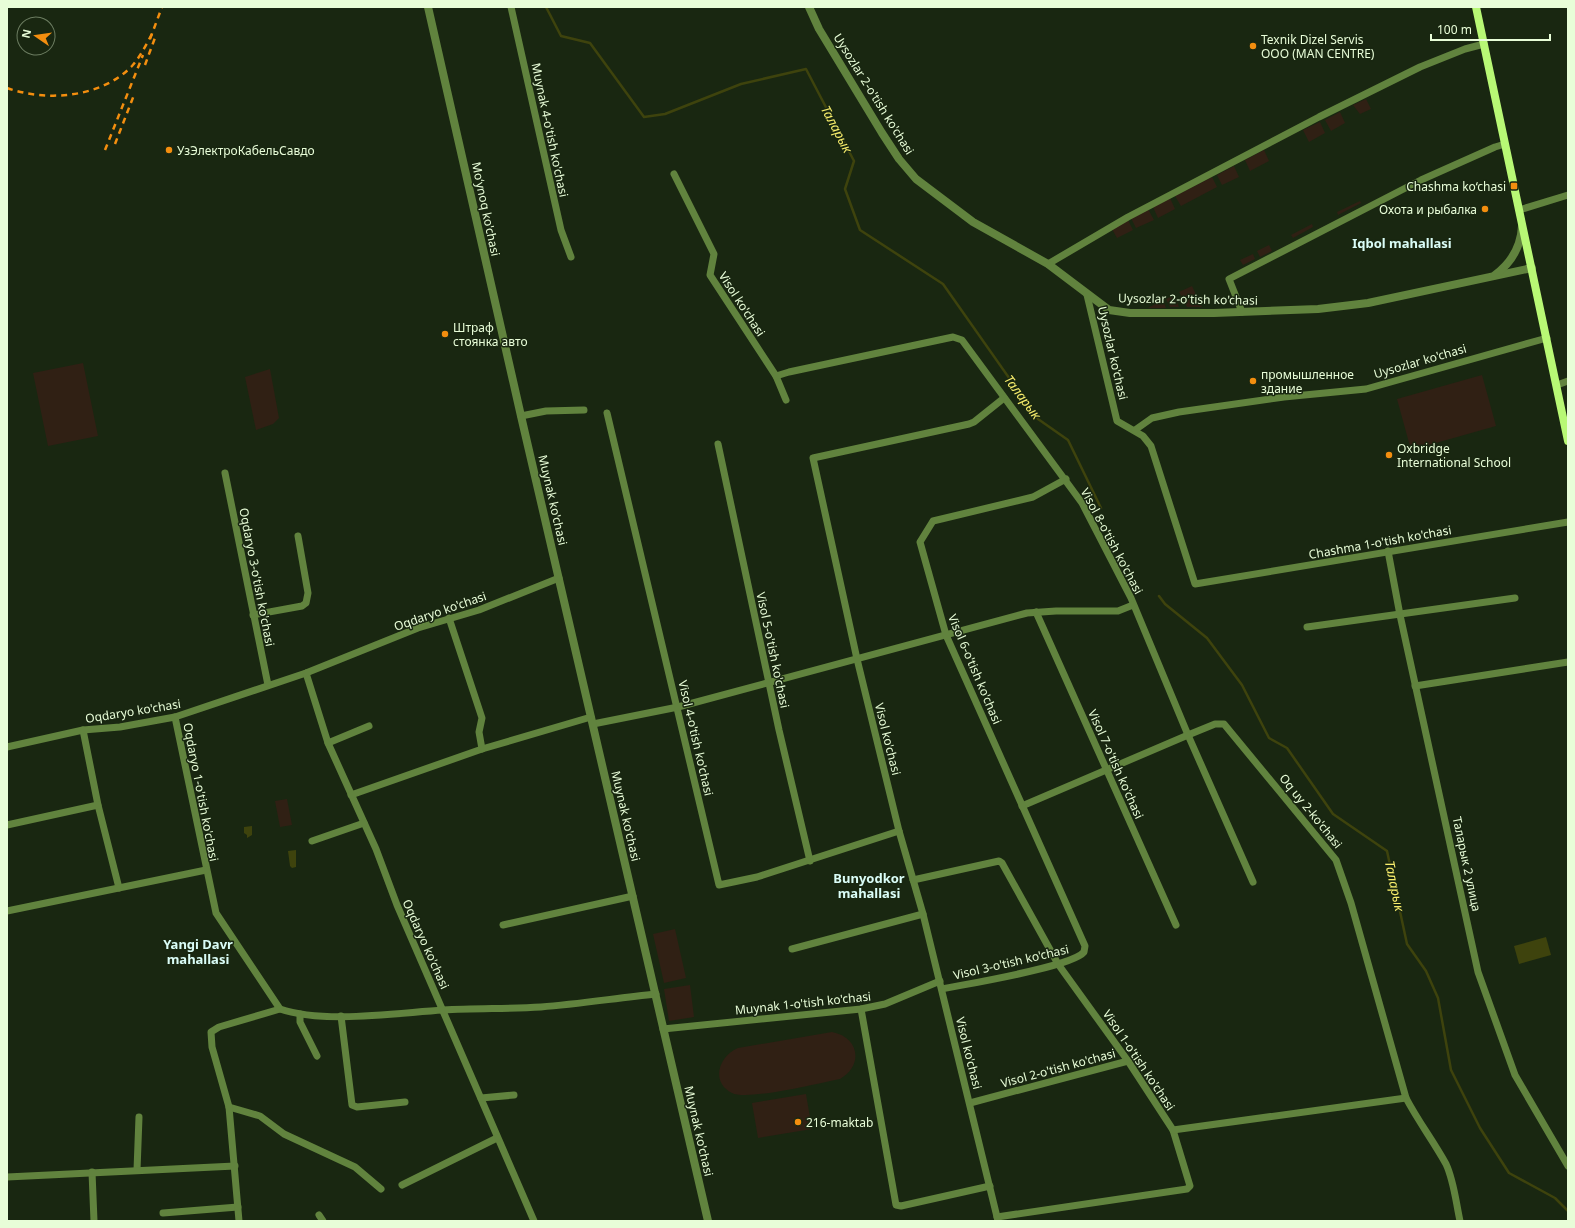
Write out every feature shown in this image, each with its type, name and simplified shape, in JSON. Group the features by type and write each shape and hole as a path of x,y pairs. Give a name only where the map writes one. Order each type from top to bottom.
{"main road":[{"path":"1476,7 1566,421 1568,441"}],"street":[{"name":"Moʻynoq ko'chasi","path":"428,7 521,416"},
{"name":"Muynak 4-o'tish ko'chasi","path":"511,7 561,230 572,257"},
{"name":"Uysozlar 2-o'tish ko'chasi","path":"810,7 819,29 891,147 908,170 926,187 974,222 1048,264 1109,310 1123,313 1242,312 1295,311 1340,307 1532,268"},
{"path":"1048,264 1135,213 1319,117 1420,67 1465,49 1484,44"},
{"path":"1242,312 1229,279 1421,180 1505,144"},
{"name":"Visol ko'chasi","path":"674,174 714,254 710,275 776,376 786,400"},
{"path":"1519,210 1568,195"},
{"path":"1494,276 1506,266 1515,253 1520,239 1522,223"},
{"name":"Uysozlar ko'chasi","path":"1087,294 1116,421 1135,430 1143,436 1151,446 1195,584"},
{"name":"Visol 8-o'tish ko'chasi","path":"776,376 953,337 962,340 1066,479 1082,503 1133,605 1188,735 1253,882"},
{"name":"Uysozlar ko'chasi","path":"1135,430 1152,418 1179,412 1284,397 1366,389 1547,338"},
{"path":"1557,385 1568,381"},
{"name":"Visol ko'chasi","path":"998,1219 940,981 900,831 857,659 813,458 969,424 974,422 1004,398"},
{"path":"521,416 546,411 584,410"},
{"name":"Visol 4-o'tish ko'chasi","path":"607,412 719,885 757,877 900,831"},
{"name":"Muynak ko'chasi","path":"521,416 708,1221"},
{"name":"Visol 5-o'tish ko'chasi","path":"718,444 769,684 802,833 810,860"},
{"name":"Oqdaryo 3-o'tish ko'chasi","path":"225,473 268,685"},
{"name":"Visol 6-o'tish ko'chasi","path":"1066,479 1033,497 942,518 930,523 920,542 946,635 1085,946 1084,952"},
{"name":"Chashma 1-o'tish ko'chasi","path":"1195,584 1568,522"},
{"path":"253,615 302,606 306,603 308,593 298,536"},
{"name":"Таларык 2 улица","path":"1388,551 1415,686 1442,801 1478,972 1515,1075 1568,1166"},
{"name":"Oqdaryo ko'chasi","path":"7,747 83,730 120,726 175,717 306,673 418,628 479,610 559,578"},
{"path":"1307,627 1515,598"},
{"path":"351,795 482,749 592,720 678,707 1036,612 1118,611 1133,605"},
{"name":"Visol 7-o'tish ko'chasi","path":"1036,612 1176,925"},
{"path":"449,618 482,718 479,732 482,749"},
{"path":"1415,686 1568,662"},
{"name":"Oqdaryo ko'chasi","path":"306,673 328,743 376,849 397,905 534,1221"},
{"name":"Oqdaryo 1-o'tish ko'chasi","path":"175,717 216,913 280,1009"},
{"name":"Oq uy 2-ko'chasi","path":"1022,806 1215,724 1224,724 1336,860 1351,903 1406,1098 1446,1165 1455,1196 1460,1221"},
{"path":"328,743 369,726"},
{"path":"83,730 98,805 119,888"},
{"path":"7,825 98,805"},
{"path":"312,840 364,823"},
{"name":"Visol 1-o'tish ko'chasi","path":"913,880 1001,862 1058,964 1128,1061 1173,1130 1190,1186 1187,1190 998,1219"},
{"name":"Oqdaryo 1-o'tish ko'chasi","path":"7,911 206,870"},
{"path":"503,925 633,896"},
{"path":"792,949 923,914"},
{"name":"Visol 3-o'tish ko'chasi","path":"942,989 1058,964 1079,957 1084,952"},
{"name":"Muynak 1-o'tish ko'chasi","path":"663,1029 861,1009 885,1004 940,981"},
{"path":"239,1221 229,1107 212,1047 211,1032 219,1027 280,1009 300,1014 341,1016 388,1015 443,1010 540,1007 656,994"},
{"path":"861,1009 896,1205 901,1206 990,1186"},
{"path":"300,1014 300,1022 317,1056"},
{"path":"341,1016 352,1105 357,1107 405,1102"},
{"name":"Visol 2-o'tish ko'chasi","path":"970,1103 1128,1061"},
{"path":"481,1098 514,1095"},
{"path":"1173,1130 1406,1098"},
{"path":"229,1107 260,1116 284,1134 355,1167 381,1189"},
{"path":"137,1170 139,1117"},
{"path":"402,1185 497,1138"},
{"path":"7,1177 235,1166"},
{"path":"92,1172 94,1221"},
{"path":"163,1213 238,1207"}],"shaded area":[{"path":"1366,99 1371,109 1360,114 1353,105"},
{"path":"1340,112 1345,123 1331,131 1325,120"},
{"path":"1320,122 1325,133 1309,142 1303,130"},
{"path":"1264,150 1269,161 1250,171 1245,160"},
{"path":"1234,166 1239,177 1222,185 1217,175"},
{"path":"1212,177 1217,187 1181,206 1175,196"},
{"path":"1170,198 1175,209 1158,218 1153,207"},
{"path":"1360,201 1361,203 1338,215 1337,212"},
{"path":"1148,209 1154,220 1136,228 1131,218"},
{"path":"1128,220 1133,230 1117,238 1112,229"},
{"path":"1312,224 1313,227 1293,238 1291,235"},
{"path":"1269,245 1272,251 1260,257 1257,251"},
{"path":"1253,254 1255,259 1243,265 1240,260"},
{"path":"1192,286 1202,307 1187,307 1179,292"},
{"path":"1174,295 1179,307 1170,307 1166,299"},
{"path":"1163,300 1166,308 1148,308"},
{"path":"83,363 98,436 48,446 33,373"},
{"path":"270,369 279,418 273,424 256,430 245,377"},
{"path":"1482,375 1496,426 1411,450 1397,399"},
{"path":"287,799 292,825 280,827 275,801"},
{"path":"252,826 252,835 247,838 247,835 244,833 244,827"},
{"path":"296,850 296,867 292,868 290,866 288,851"},
{"path":"675,929 686,978 664,983 653,934"},
{"path":"1546,937 1551,955 1519,964 1514,946"},
{"path":"690,985 694,1017 669,1021 664,989"},
{"path":"832,1032 848,1039 853,1045 855,1052 853,1066 848,1073 840,1079 752,1095 732,1093 725,1088 721,1082 719,1076 722,1063 731,1052 738,1048"},
{"path":"806,1094 812,1129 758,1138 752,1103"}],"waterway":[{"name":"Таларык","path":"546,7 561,36 590,43 644,117 665,114 741,84 806,69 854,161 845,189 860,230 943,284 1038,419 1068,440 1101,508"},
{"name":"Таларык","path":"1159,596 1165,604 1207,638 1242,685 1269,738 1287,748 1333,814 1387,851 1407,944 1426,971 1438,998 1451,1070 1480,1128 1509,1173 1555,1198 1568,1211"}],"railway":[{"path":"150,39 162,7"},
{"path":"7,88 39,95 56,96 89,91 105,85 119,77 132,66 152,34"},
{"path":"145,65 156,35"},
{"path":"105,150 143,55"},
{"path":"115,144 134,95"}],"place":[{"name":"Texnik Dizel Servis OOO (MAN CENTRE)","path":"1253,46"},
{"name":"УзЭлектроКабельСавдо","path":"169,150"},
{"name":"Chashma ko‘chasi","path":"1514,186"},
{"name":"Охота и рыбалка","path":"1485,209"},
{"name":"Штраф стоянка авто","path":"445,334"},
{"name":"промышленное здание","path":"1253,381"},
{"name":"Oxbridge International School","path":"1389,455"},
{"name":"216-maktab","path":"798,1122"}],"district":[{"name":"Iqbol mahallasi","path":"1402,243"},
{"name":"Bunyodkor mahallasi","path":"869,886"},
{"name":"Yangi Davr mahallasi","path":"198,952"}]}
